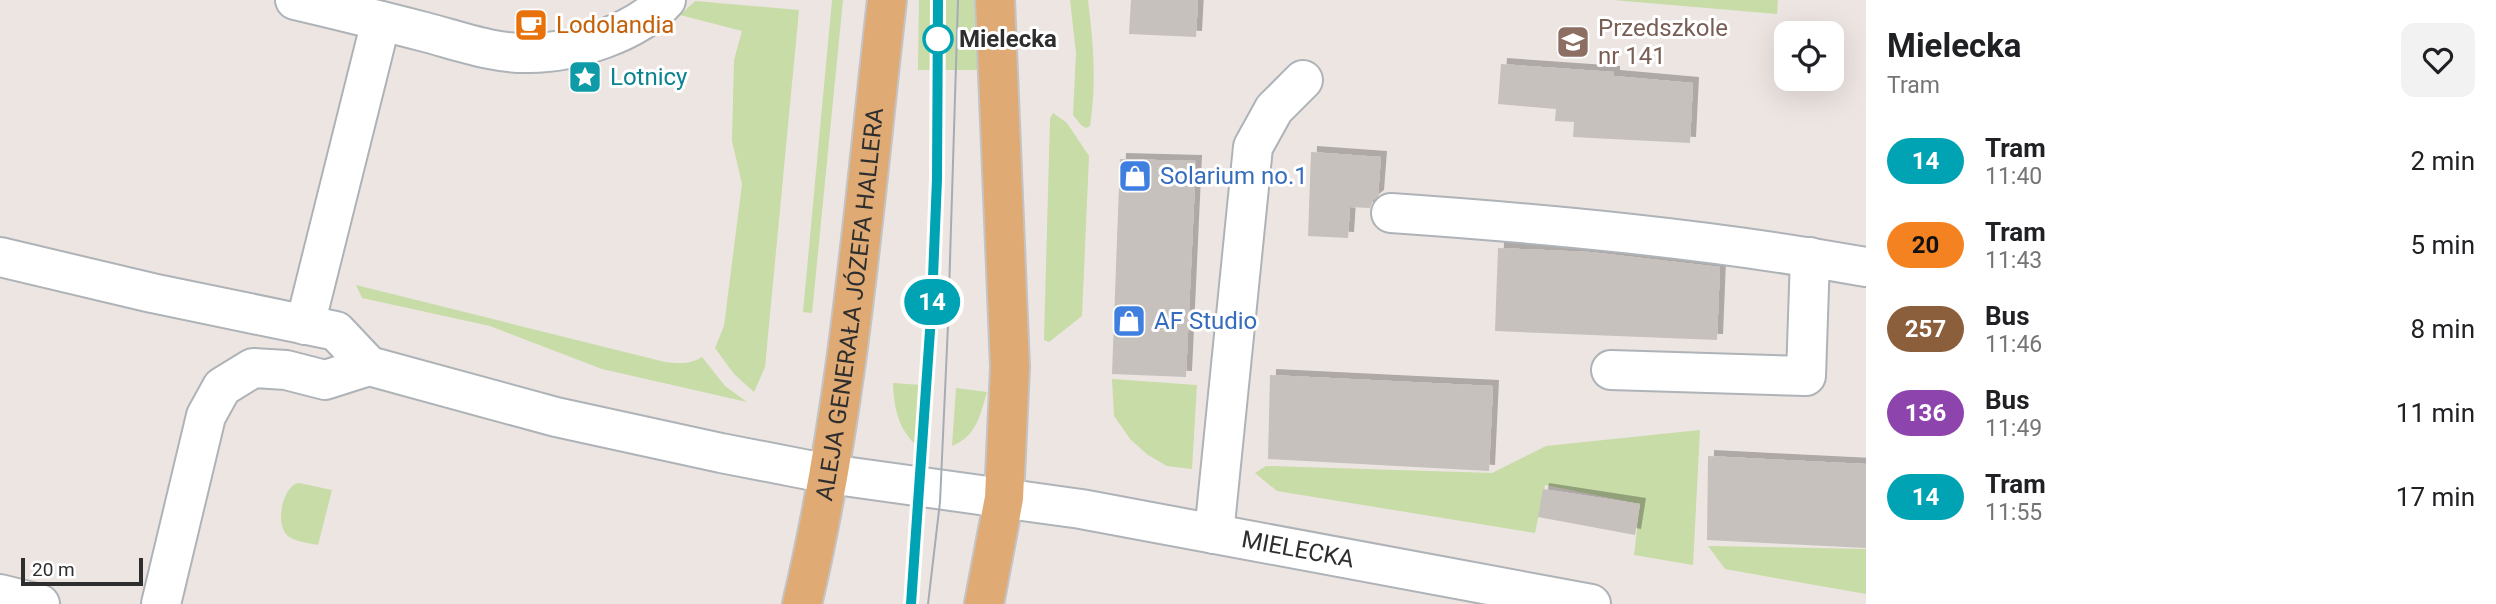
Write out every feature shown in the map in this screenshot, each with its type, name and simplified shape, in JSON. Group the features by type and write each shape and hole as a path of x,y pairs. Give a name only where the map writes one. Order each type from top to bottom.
{"main road":[{"name":"ALEJA GENERAŁA JÓZEFA HALLERA","path":"802,604 829,474 844,375 887,0"},
{"path":"984,604 1004,498 1010,367 995,0"}],"street":[{"path":"295,0 493,50 529,53 574,47 609,37 654,13 666,0"},
{"path":"305,325 381,21"},
{"path":"1214,534 1253,147 1274,109 1303,80"},
{"path":"1391,213 1501,220 1810,257 1866,267"},
{"path":"0,257 141,291 336,331 369,366 325,380 286,370 253,368 222,387 206,416 161,604"},
{"path":"1611,370 1806,376 1810,257"},
{"name":"MIELECKA","path":"369,366 556,417 760,461 829,474 1081,509 1591,604"},
{"path":"0,594 40,604"}],"green space":[{"path":"832,0 843,0 812,313 803,312"},
{"path":"919,0 978,0 983,70 918,70"},
{"path":"1070,0 1088,0 1094,78 1090,126 1086,128 1073,115 1076,53"},
{"path":"1613,0 1778,0 1777,14"},
{"path":"695,1 799,10 765,367 754,392 734,374 715,348 724,326 742,184 732,141 734,60 742,31 680,15"},
{"path":"1053,113 1067,123 1089,156 1082,316 1049,342 1044,340 1050,119"},
{"path":"356,285 661,361 682,363 702,357 725,386 747,402 602,369 490,326 362,298"},
{"path":"1112,379 1197,385 1192,469 1167,466 1148,455 1131,440 1114,416"},
{"path":"893,383 921,385 917,446 898,418"},
{"path":"956,388 987,392 972,431 952,446"},
{"path":"1700,430 1693,565 1634,555 1640,504 1545,485 1535,533 1277,491 1255,473 1266,466 1492,473 1546,446"},
{"path":"299,483 332,490 318,545 291,538 282,527 283,502 290,488"},
{"path":"1708,546 1866,549 1866,594 1725,569"}],"building":[{"path":"1131,0 1198,0 1196,37 1129,34"},
{"path":"1501,64 1614,72 1614,76 1693,83 1690,143 1573,137 1574,122 1555,121 1556,109 1498,104"},
{"path":"1311,152 1381,157 1378,196 1370,208 1350,207 1348,238 1308,236"},
{"path":"1120,159 1196,161 1186,377 1112,374"},
{"path":"1498,248 1590,252 1720,267 1717,340 1495,331"},
{"path":"1270,375 1493,386 1489,471 1268,459"},
{"path":"1708,456 1866,464 1866,548 1707,540"},
{"path":"1543,489 1640,504 1635,535 1538,517"}],"tram line":[{"path":"911,604 932,302 937,179 938,0"},
{"name":"14","path":"911,604 932,302 937,179 938,0"},
{"path":"928,604 940,502 958,0"}],"place":[{"name":"Lodolandia","path":"531,25"},
{"name":"Mielecka","path":"938,39"},
{"name":"Przedszkole nr 141","path":"1573,42"},
{"name":"Lotnicy","path":"585,77"},
{"name":"Solarium no.1","path":"1135,176"},
{"name":"AF Studio","path":"1129,321"}]}
